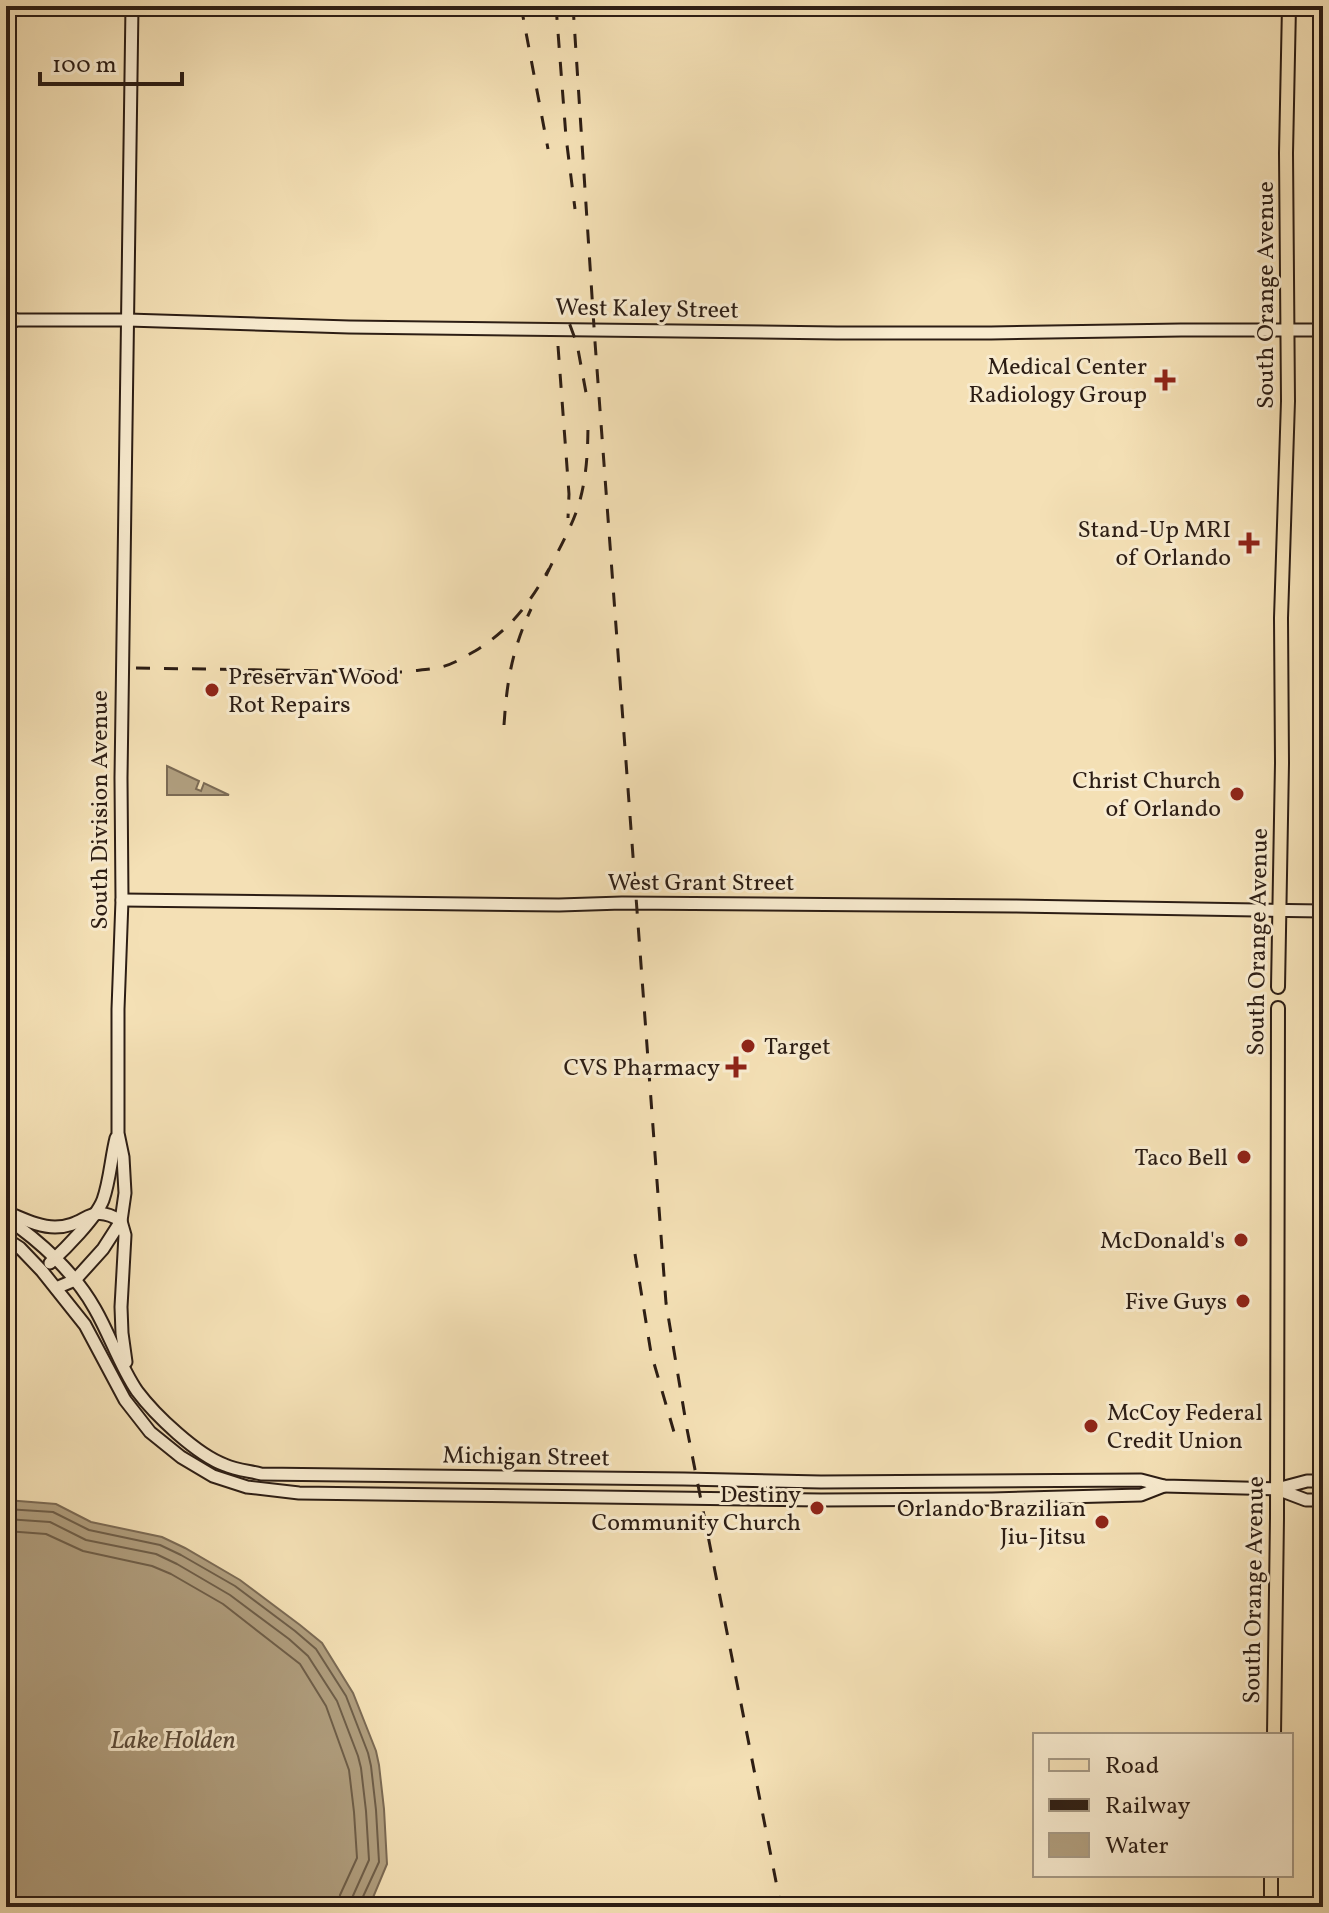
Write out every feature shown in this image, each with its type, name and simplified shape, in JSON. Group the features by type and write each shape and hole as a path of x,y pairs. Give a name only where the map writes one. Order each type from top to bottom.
{"main road":[{"name":"South Orange Avenue","path":"1278,987 1281,657 1288,428 1286,134 1289,6"},
{"name":"South Orange Avenue","path":"1274,1733 1278,1008"},
{"path":"1271,1877 1271,1907"}],"street":[{"name":"South Division Avenue","path":"42,1271 97,1212 109,1179 118,1133 132,6"},
{"name":"West Kaley Street","path":"8,322 128,320 349,327 853,333 1323,330"},
{"name":"West Grant Street","path":"122,900 559,905 1001,905 1323,911"},
{"name":"South Orange Avenue","path":"1278,987 1278,1008"},
{"name":"South Division Avenue","path":"56,1288 75,1280 103,1249 121,1221 125,1193 118,1133"},
{"path":"6,1215 57,1227 75,1224 97,1212 109,1213 121,1221 125,1235 122,1333 128,1374"},
{"name":"Michigan Street","path":"6,1215 29,1233 75,1280 95,1307 136,1389 160,1417 189,1443 224,1465 261,1474 821,1482 1141,1480 1164,1486 1277,1489 1307,1481 1323,1481"},
{"name":"Michigan Street","path":"6,1239 20,1248 42,1271 85,1325 125,1400 150,1432 181,1457 213,1476 247,1487 299,1493 821,1500 1141,1495 1164,1486"},
{"path":"1108,1496 1123,1480"},
{"path":"992,1481 992,1499"},
{"name":"Michigan Street","path":"1277,1489 1306,1500 1323,1500"}],"water":[{"path":"167,766 199,781 196,789 201,791 204,783 229,795 167,795"},
{"name":"Lake Holden","path":"6,1500 56,1504 91,1522 162,1537 240,1580 322,1643 353,1693 379,1765 387,1864 366,1907 6,1907"}],"railway":[{"path":"521,6 548,149"},
{"path":"556,6 575,209"},
{"path":"573,6 666,1303 687,1429 781,1907"},
{"path":"560,298 577,344 587,398"},
{"path":"558,346 568,518"},
{"path":"546,576 571,525 581,496 588,419"},
{"path":"136,668 404,672 441,667 475,651 509,625 549,569"},
{"path":"504,725 512,666 531,609"},
{"path":"635,1254 651,1353 674,1432"}],"place":[{"name":"Medical Center Radiology Group","path":"1165,380"},
{"name":"Stand-Up MRI of Orlando","path":"1249,543"},
{"name":"Preservan Wood Rot Repairs","path":"212,690"},
{"name":"Christ Church of Orlando","path":"1237,794"},
{"name":"Target","path":"748,1046"},
{"name":"CVS Pharmacy","path":"736,1067"},
{"name":"Taco Bell","path":"1244,1157"},
{"name":"McDonald's","path":"1241,1240"},
{"name":"Five Guys","path":"1243,1301"},
{"name":"McCoy Federal Credit Union","path":"1091,1426"},
{"name":"Destiny Community Church","path":"817,1508"},
{"name":"Orlando Brazilian Jiu-Jitsu","path":"1102,1522"}]}
